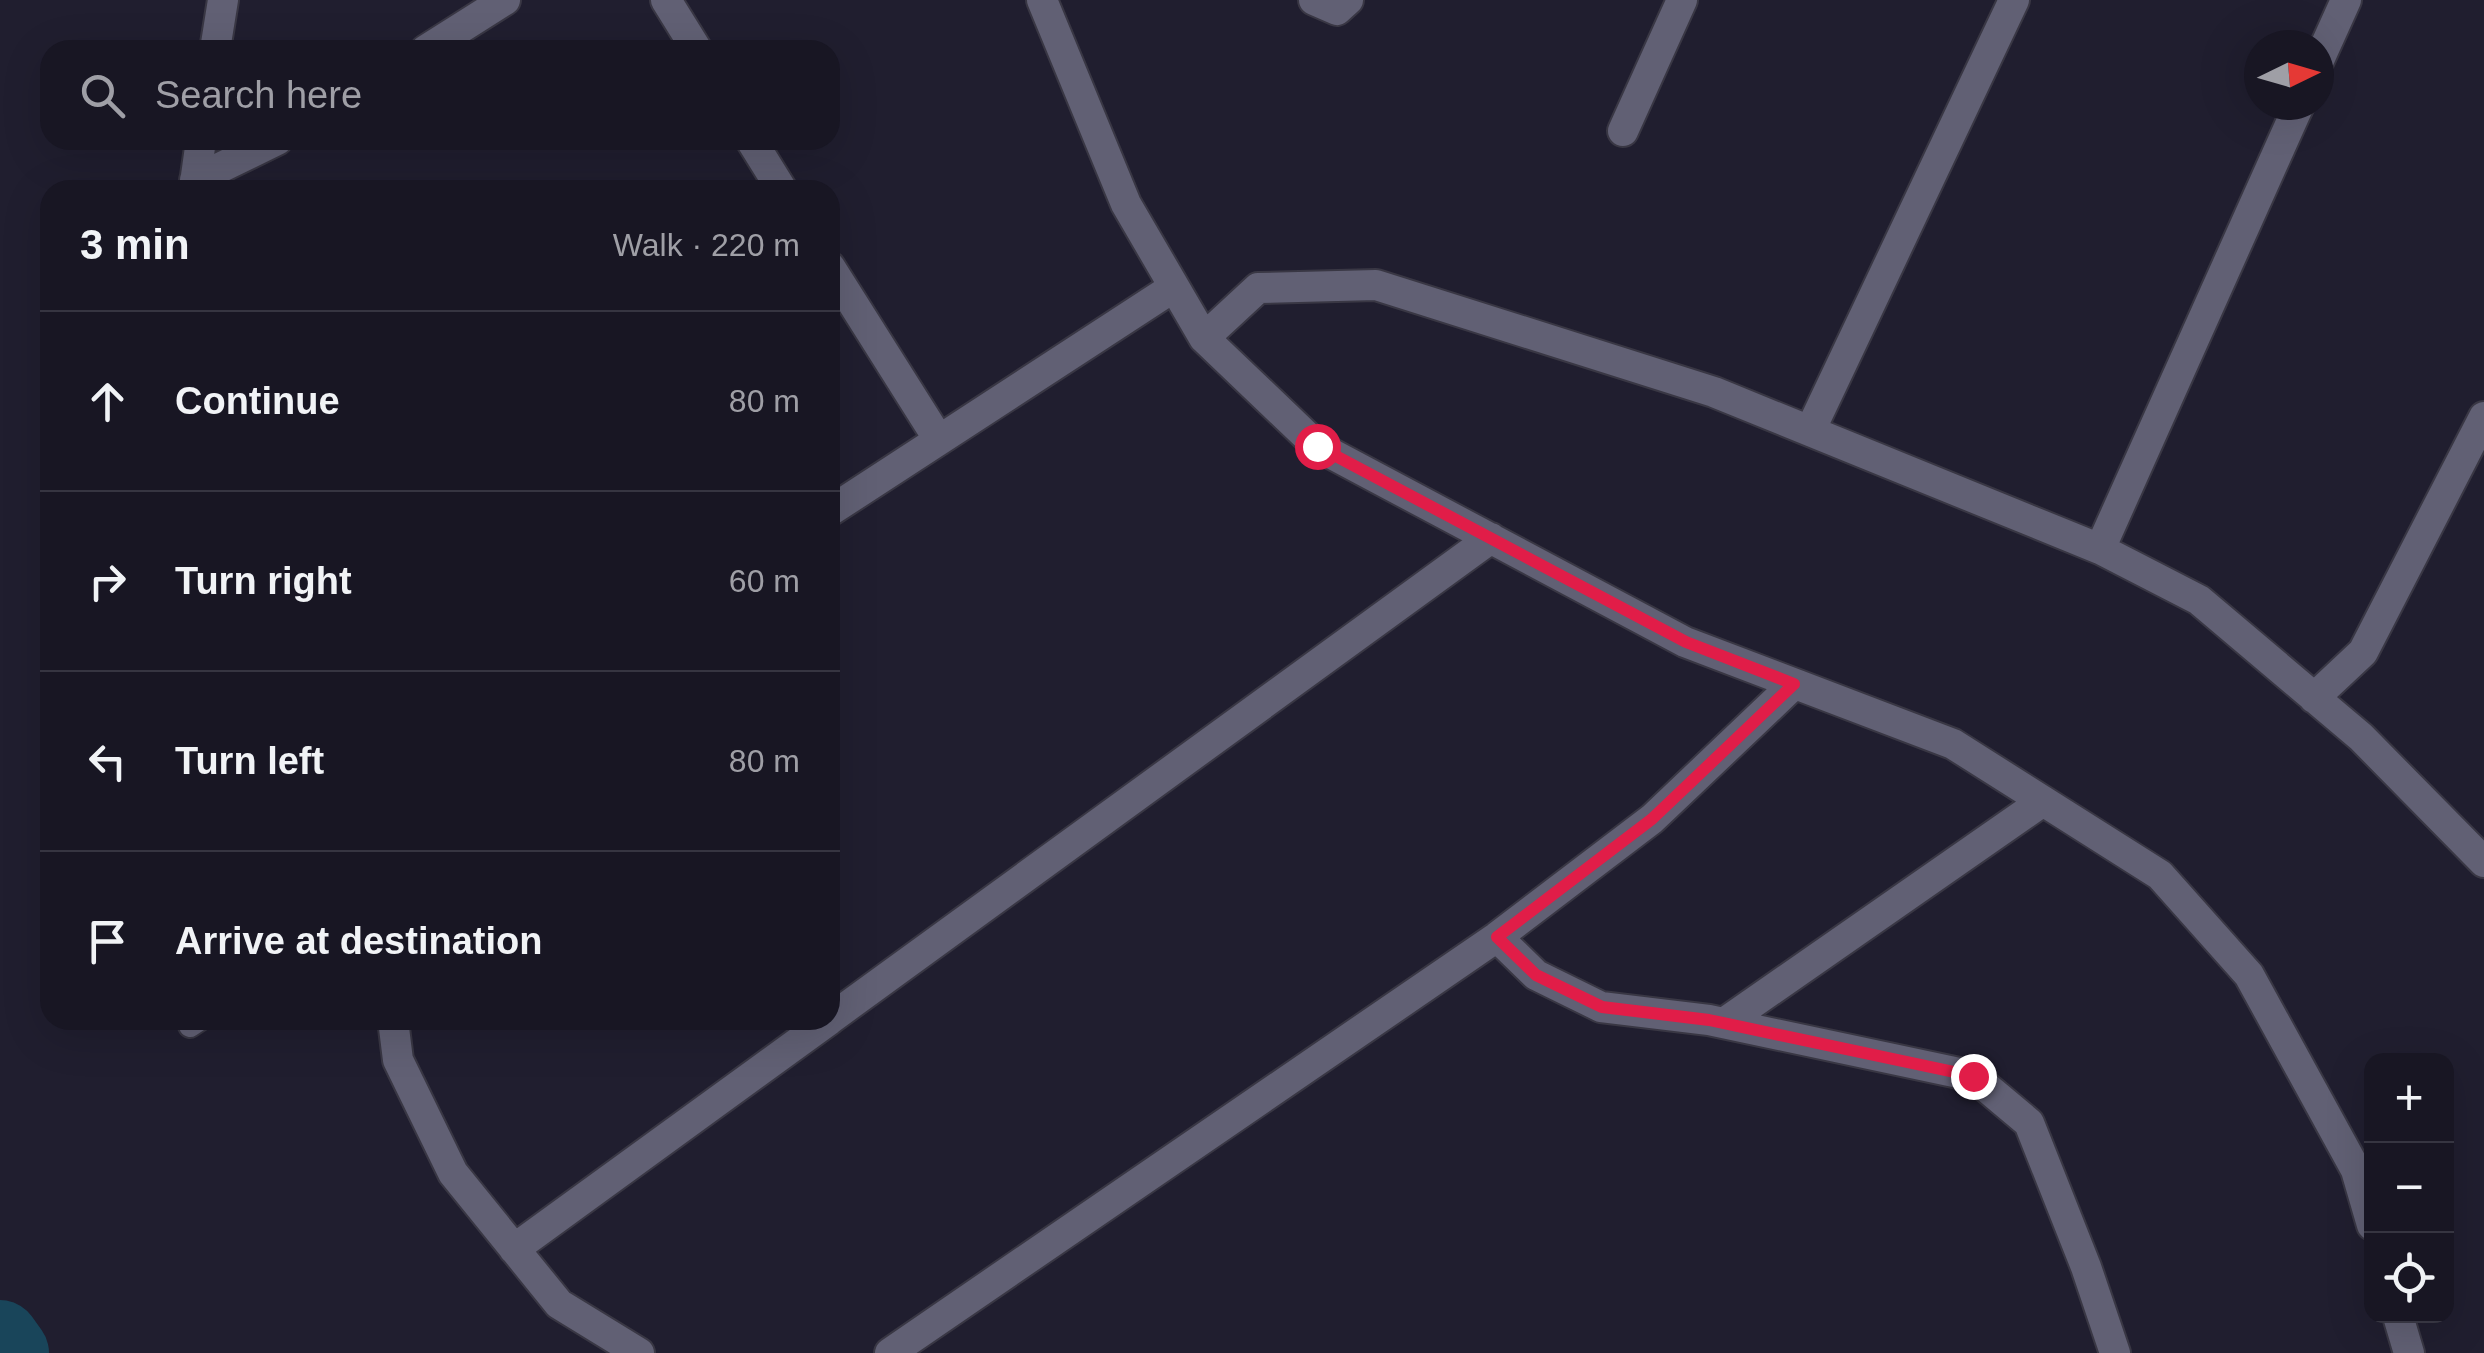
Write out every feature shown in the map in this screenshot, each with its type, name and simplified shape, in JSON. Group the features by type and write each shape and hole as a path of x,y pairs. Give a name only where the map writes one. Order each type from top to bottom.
{"street":[{"path":"217,40 223,0"},
{"path":"442,40 505,0"},
{"path":"666,0 691,40"},
{"path":"1042,0 1126,204 1204,338 1317,446 1686,642 1953,744 2160,875 2249,975 2356,1170 2364,1198"},
{"path":"1314,0 1337,10 1348,0"},
{"path":"1623,131 1682,0"},
{"path":"1810,431 2014,0"},
{"path":"2332,30 2346,0"},
{"path":"2100,548 2292,120"},
{"path":"195,180 199,150"},
{"path":"203,180 259,150"},
{"path":"755,150 766,180"},
{"path":"840,282 939,440"},
{"path":"1204,338 1258,288 1376,285 1714,392 2100,548 2199,600 2361,737 2484,862"},
{"path":"840,504 1174,287"},
{"path":"2314,698 2363,652 2484,417"},
{"path":"840,1012 1491,538"},
{"path":"890,1353 1497,937 1652,819 1794,684"},
{"path":"1724,1023 2043,801"},
{"path":"1497,937 1536,975 1602,1007 1724,1023 1973,1076 2029,1123 2086,1267 2114,1353"},
{"path":"394,1030 398,1060 453,1173 559,1304 639,1353"},
{"path":"514,1249 815,1030"},
{"path":"2400,1323 2409,1353"}],"waterway":[{"path":"0,1339 10,1353"}],"route":[{"path":"1317,446 1686,642 1794,684 1652,819 1497,937 1536,975 1602,1007 1709,1020 1973,1076"}]}
